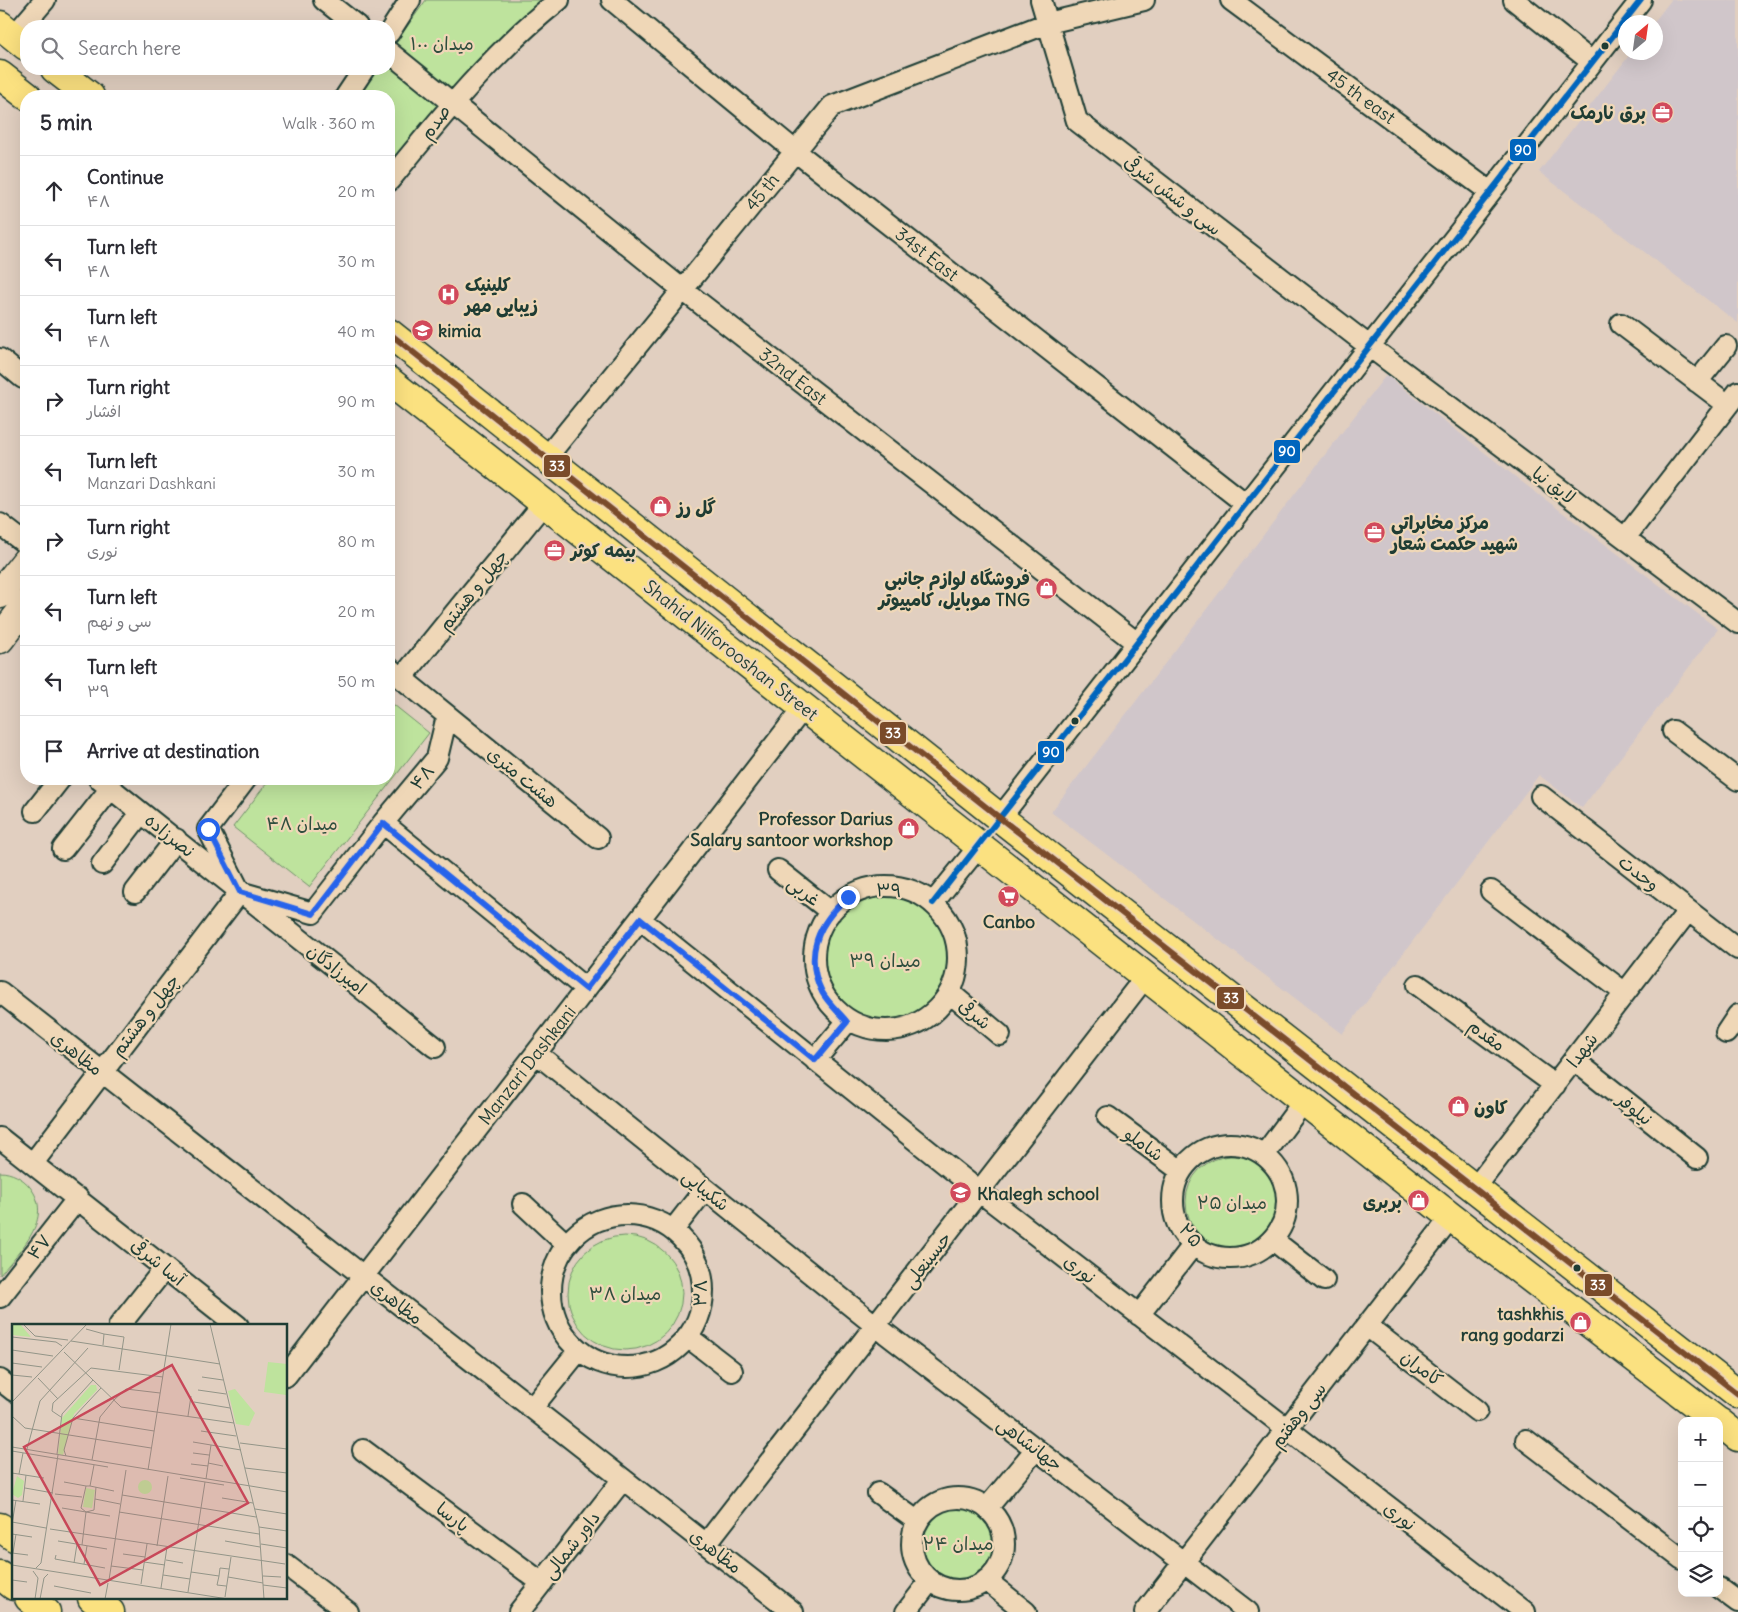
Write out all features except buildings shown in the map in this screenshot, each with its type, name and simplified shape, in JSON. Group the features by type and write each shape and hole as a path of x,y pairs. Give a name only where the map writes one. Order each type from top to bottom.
{"main road":[{"path":"0,75 20,91"},
{"path":"63,75 82,90"},
{"name":"Shahid Nilforooshan Street","path":"395,338 1000,818 1738,1394"},
{"name":"Shahid Nilforooshan Street","path":"395,386 1452,1217 1713,1417"},
{"path":"0,594 20,569"},
{"path":"0,639 20,613"},
{"path":"980,845 1000,818"},
{"path":"1452,1217 1476,1188"},
{"name":"Shahid Nilforooshan Street","path":"1723,1425 1738,1436"},
{"path":"0,1527 12,1536"},
{"path":"0,1576 12,1585"},
{"path":"31,1600 46,1612"}],"street":[{"path":"27,20 44,0"},
{"path":"324,0 349,20"},
{"path":"395,23 410,0"},
{"path":"453,103 542,13 559,0"},
{"name":"34st East","path":"612,0 795,151 1246,504"},
{"name":"سی و شش شرقی","path":"1040,0 1078,121 1370,346"},
{"path":"1048,23 1144,0"},
{"name":"45 th east","path":"1231,0 1490,192"},
{"path":"1514,0 1592,62"},
{"path":"1000,818 1641,0"},
{"name":"45 th","path":"546,458 832,106 1048,23"},
{"name":"صدم","path":"395,57 453,103 395,174"},
{"path":"350,90 360,75"},
{"name":"32nd East","path":"453,103 682,290 1137,643"},
{"path":"1621,324 1697,382 1733,399 1625,538"},
{"name":"لایق نیا","path":"1370,346 1738,623"},
{"path":"1697,382 1726,346"},
{"path":"0,359 20,376"},
{"name":"چهل و هشتم","path":"396,673 544,503"},
{"path":"0,524 20,539"},
{"path":"396,673 447,716"},
{"name":"Manzari Dashkani","path":"288,1373 804,707"},
{"name":"۴۸","path":"240,892 313,914 383,823 437,758 447,716"},
{"name":"هشت متری","path":"447,716 598,838"},
{"path":"1673,731 1738,780"},
{"path":"35,811 55,785"},
{"path":"63,849 104,785"},
{"name":"نصرزاده","path":"106,785 240,892"},
{"path":"240,892 208,829 241,785"},
{"name":"وحدت","path":"1541,796 1738,949"},
{"path":"102,864 141,813"},
{"path":"383,823 586,989"},
{"path":"135,892 176,839"},
{"path":"933,903 980,845"},
{"name":"غربی","path":"778,870 831,912"},
{"name":"۳۹","path":"891,886 913,891 933,903 949,922 958,945 958,970 950,993 931,1015 919,1023 897,1030 875,1030 847,1022 823,993 815,973 814,951 819,930 831,912 848,897 862,891 891,886"},
{"path":"1491,891 1625,993"},
{"name":"چهل و هشتم","path":"33,1163 240,892"},
{"name":"امیرزادگان","path":"240,892 435,1047"},
{"name":"شهدا","path":"1476,1188 1688,911"},
{"name":"نوری","path":"640,919 980,1192 1525,1612"},
{"name":"حسینعلی","path":"706,1544 1146,976"},
{"name":"مقدم","path":"1418,984 1555,1085"},
{"name":"مظاهری","path":"0,992 792,1612"},
{"name":"شرقی","path":"950,993 1000,1035"},
{"path":"1726,1033 1738,1014"},
{"path":"815,1060 847,1022"},
{"name":"شکیبایی","path":"536,1053 876,1326"},
{"name":"نیلوفر","path":"1574,1060 1697,1158"},
{"path":"1264,1155 1304,1101"},
{"name":"شاملو","path":"1108,1117 1181,1171"},
{"name":"آسا شرقی","path":"0,1138 235,1324"},
{"path":"1181,1171 1202,1152 1218,1146 1235,1144 1251,1148 1264,1155 1278,1170 1286,1188 1288,1206 1283,1224 1273,1240 1324,1280"},
{"name":"۲۵","path":"1181,1171 1174,1194 1175,1213 1182,1230 1194,1244 1208,1254 1234,1258 1259,1250 1273,1240"},
{"path":"673,1230 705,1189"},
{"name":"۴۷","path":"0,1297 78,1198"},
{"path":"523,1204 566,1244"},
{"name":"۳۸","path":"629,1214 652,1219 673,1230 690,1248 700,1269 702,1300 699,1316 688,1337 671,1354 649,1364 624,1367 600,1362 579,1350 563,1333 553,1311 550,1288 555,1265 566,1244 583,1228 605,1218 629,1214"},
{"name":"سی وهفتم","path":"1145,1612 1452,1217"},
{"path":"1139,1314 1194,1244"},
{"path":"121,1324 165,1268"},
{"name":"جهانشاهی","path":"876,1326 1184,1562"},
{"name":"کامران","path":"1367,1326 1477,1411"},
{"path":"688,1337 732,1371"},
{"path":"532,1408 579,1350"},
{"path":"0,1380 12,1389"},
{"path":"1526,1440 1678,1556"},
{"path":"987,1508 1036,1449"},
{"name":"پارسا","path":"363,1450 542,1583"},
{"name":"داور شمالی","path":"520,1612 623,1479"},
{"path":"878,1494 917,1521"},
{"path":"949,1498 976,1501 987,1508 996,1518 1002,1531 1004,1545 1002,1558 996,1571 973,1588 958,1590 943,1588 930,1581 920,1571 914,1560 911,1547 912,1533 917,1521 925,1511 936,1503 949,1498"},
{"path":"1184,1562 1248,1612"},
{"path":"288,1567 348,1612"},
{"path":"986,1580 1026,1612"},
{"path":"906,1612 930,1581"},
{"path":"1723,1591 1738,1602"}],"shaded area":[{"name":"برق نارمک","path":"1671,0 1738,0 1738,323 1539,172 1626,60 1663,60 1663,15 1659,15"},
{"path":"1386,375 1522,482 1718,629 1582,808 1539,775 1342,1034 1051,812"}],"green space":[{"name":"میدان ۱۰۰","path":"426,0 540,0 472,67 395,160 395,90 361,90 372,75 395,75 395,44"},
{"name":"میدان ۴۸","path":"395,706 429,733 395,777"},
{"name":"میدان ۴۸","path":"265,785 388,785 309,887 233,827"},
{"name":"میدان ۳۹","path":"869,888 933,903 958,970 919,1023 875,1030 833,1005 815,973 831,912"},
{"name":"میدان ۲۵","path":"1232,1156 1249,1160 1264,1170 1274,1185 1278,1202 1274,1219 1264,1234 1249,1244 1232,1248 1215,1244 1200,1234 1190,1219 1186,1202 1190,1185 1200,1170 1215,1160"},
{"path":"0,1172 12,1174 20,1178 30,1187 37,1199 39,1211 37,1223 32,1234 0,1275"},
{"name":"میدان ۳۸","path":"625,1236 647,1240 657,1245 673,1261 678,1271 682,1293 678,1315 673,1325 657,1341 647,1346 625,1350 603,1346 593,1341 577,1325 572,1315 568,1293 572,1271 577,1261 593,1245 603,1240"},
{"name":"میدان ۲۴","path":"958,1500 975,1503 989,1512 998,1526 1001,1543 998,1560 989,1574 975,1583 958,1586 941,1583 927,1574 918,1560 915,1543 918,1526 927,1512 941,1503"}],"transit line":[{"name":"90","path":"933,903 1641,0"},
{"name":"33","path":"395,338 1000,818 1738,1394"}],"place":[{"name":"برق نارمک","path":"1662,112"},
{"name":"کلینیک زیبایی مهر","path":"449,294"},
{"name":"kimia","path":"422,330"},
{"name":"گل رز","path":"661,507"},
{"name":"مرکز مخابراتی شهید حکمت شعار","path":"1375,532"},
{"name":"بیمه کوثر","path":"555,550"},
{"name":"فروشگاه لوازم جانبی موبایل، کامپيوتر TNG","path":"1046,588"},
{"name":"Professor Darius Salary santoor workshop","path":"909,828"},
{"name":"Canbo","path":"1009,896"},
{"name":"کاون","path":"1458,1107"},
{"name":"Khalegh school","path":"961,1193"},
{"name":"بربری","path":"1418,1201"},
{"name":"tashkhis rang godarzi","path":"1580,1323"}],"route":[{"path":"208,829 240,892 313,914 383,823 586,989 640,919 815,1060 847,1022 823,993 815,973 814,951 819,930 831,912 848,897"}]}
